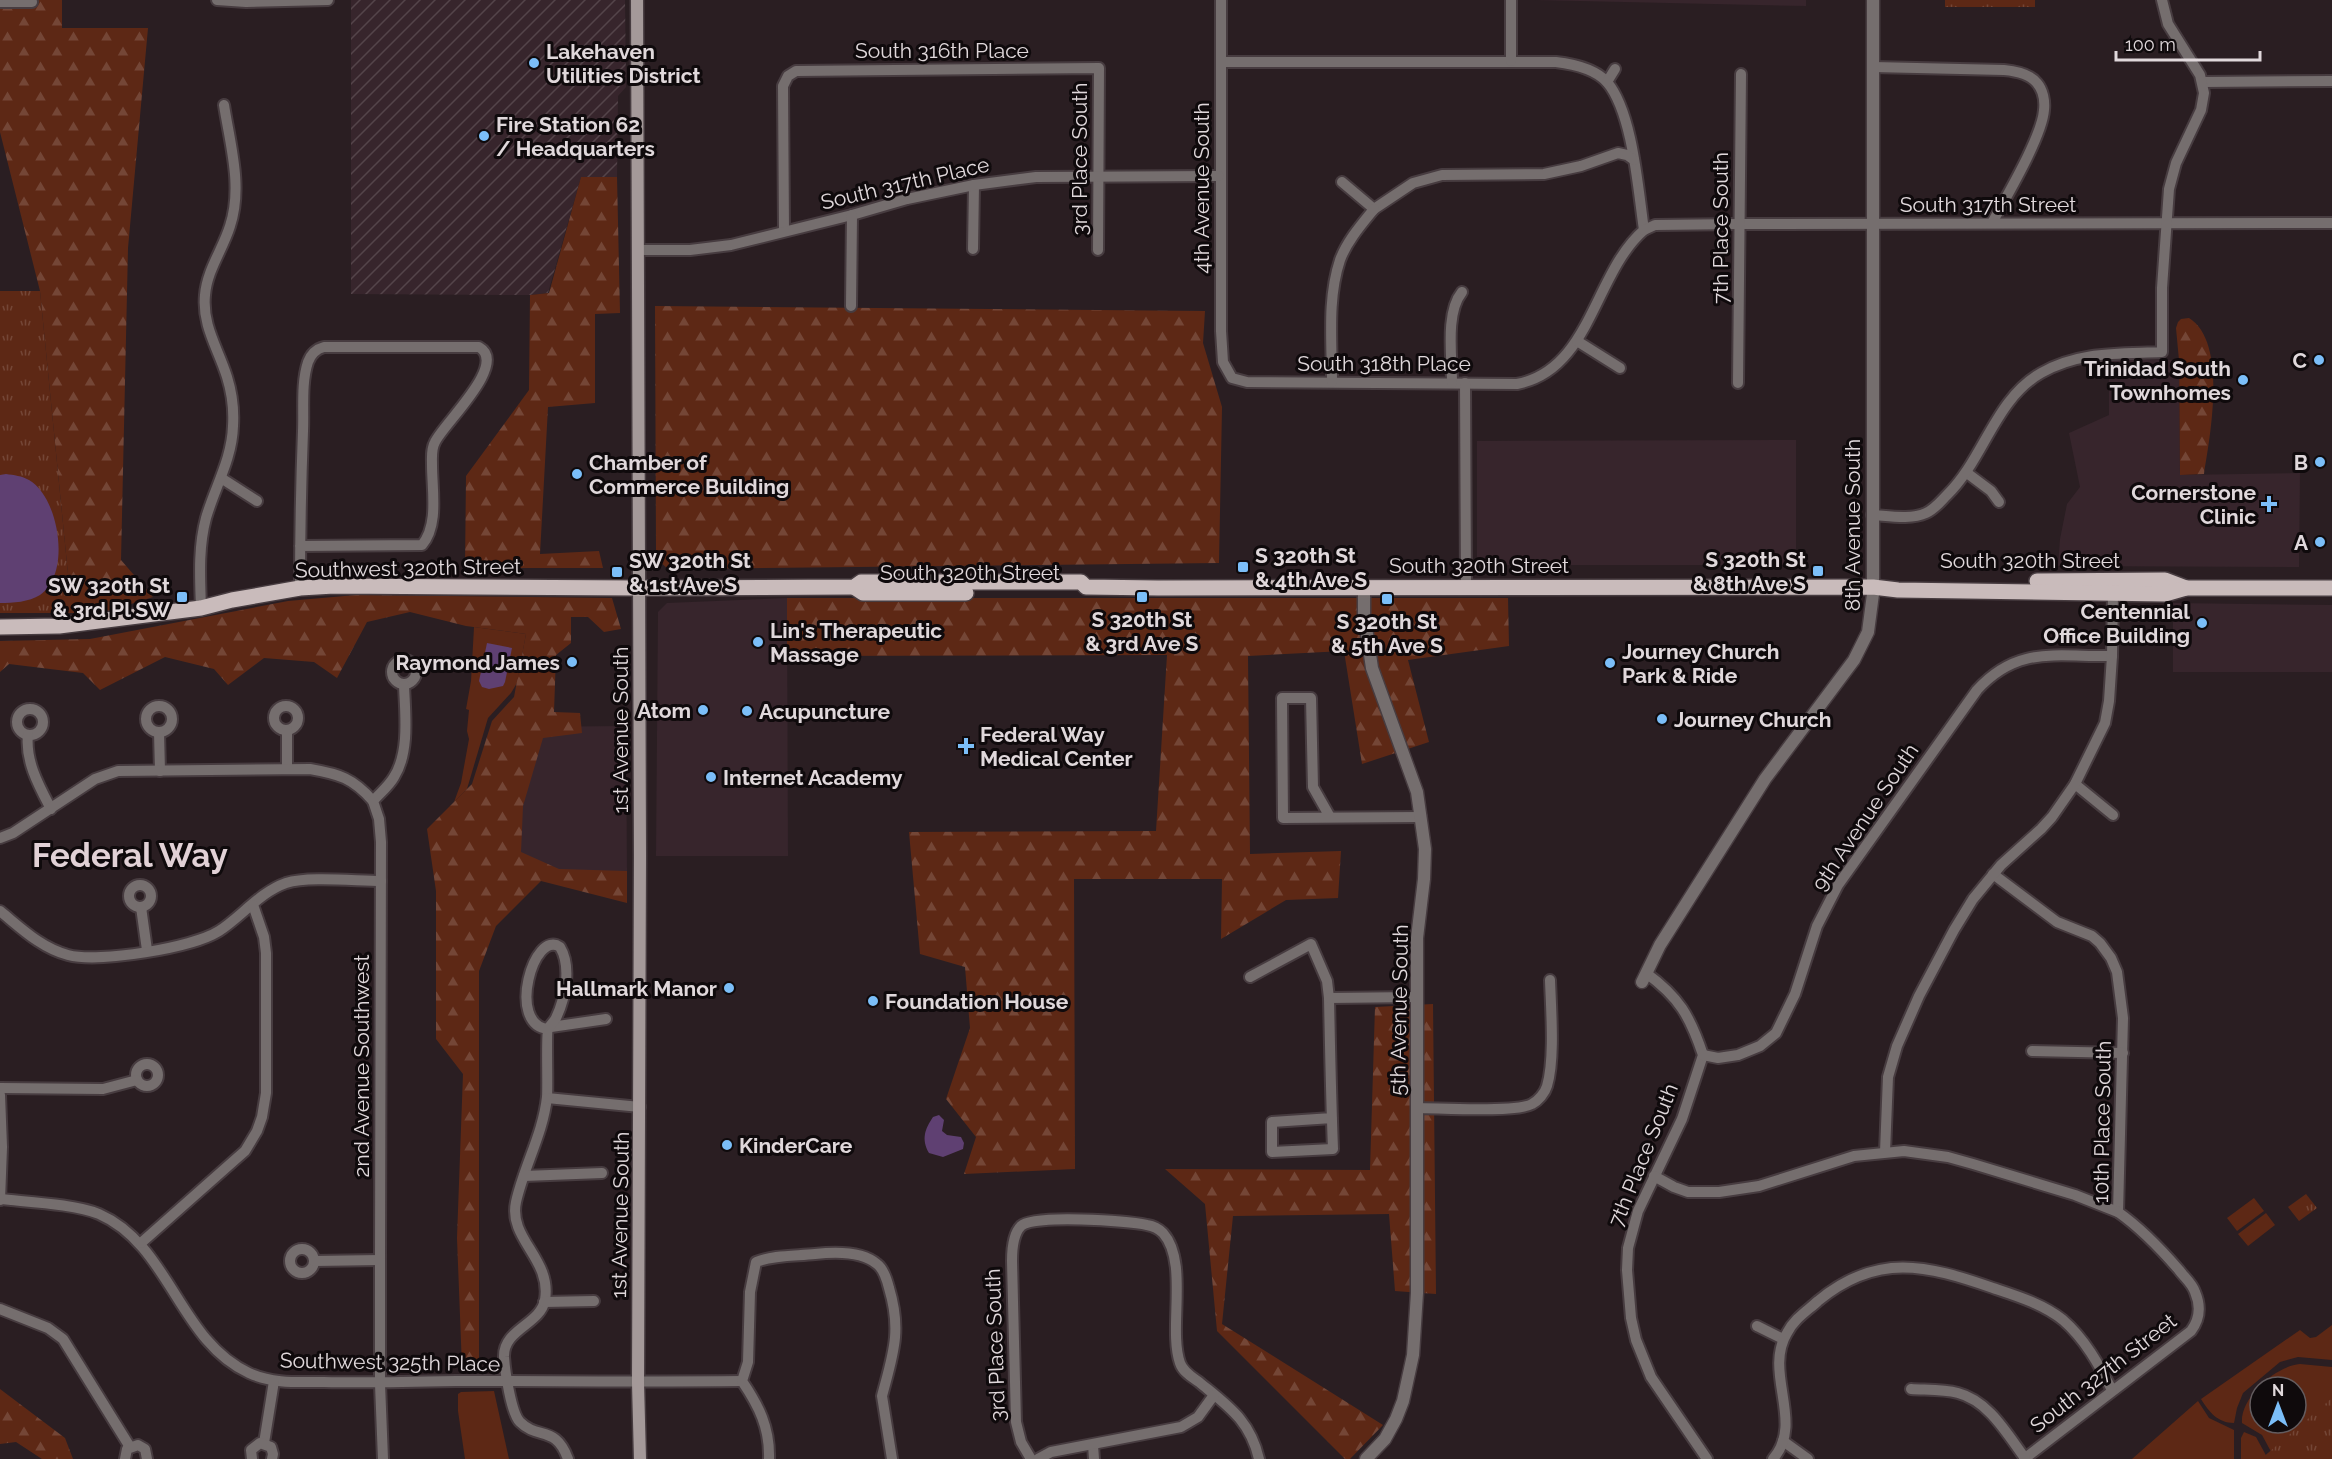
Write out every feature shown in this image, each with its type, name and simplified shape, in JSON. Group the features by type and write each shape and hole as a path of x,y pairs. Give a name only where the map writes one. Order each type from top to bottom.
{"main road":[{"name":"1st Avenue South","path":"637,0 640,1107 638,1383 640,1459"},
{"name":"South 320th Street","path":"1873,587 1896,581 2165,580 2183,587 2332,588"},
{"path":"1989,591 2013,587 2066,587 2074,581"},
{"name":"Southwest 320th Street","path":"0,627 59,626 201,608 300,588 412,585 639,588"},
{"name":"South 320th Street","path":"639,588 854,587 863,593 898,593 1077,592 1086,587 1873,587 1898,590 2165,594 2183,587"}],"street":[{"path":"217,0 246,2 328,0"},
{"name":"4th Avenue South","path":"1221,0 1219,176 1221,345 1223,362 1228,374"},
{"path":"1511,0 1511,62"},
{"name":"8th Avenue South","path":"1644,978 1659,945 1765,779 1859,651 1870,622 1873,587 1873,0"},
{"path":"1872,515 1914,516 1926,513 1948,495 1967,473 2001,415 2025,385 2040,373 2086,356 2162,352 2162,288 2170,181 2204,99 2203,82 2168,24 2163,0"},
{"path":"0,2 32,2"},
{"path":"1221,62 1571,64 1592,71 1607,82 1621,108 1634,160 1644,230 1625,250 1577,341 1620,368"},
{"path":"1873,67 2004,69 2026,75 2037,83 2043,97 2044,112 2030,150 1992,224"},
{"name":"South 316th Place","path":"784,231 783,86 788,76 796,71 1099,68"},
{"name":"3rd Place South","path":"1098,250 1099,68"},
{"path":"1607,82 1615,69"},
{"name":"7th Place South","path":"1738,383 1741,74"},
{"path":"2203,82 2332,81"},
{"path":"201,608 200,565 203,534 232,441 232,399 225,370 208,333 204,308 207,284 230,227 235,201 235,175 224,105"},
{"path":"1332,382 1332,309 1335,280 1341,259 1350,241 1374,210 1413,183 1442,175 1458,173 1544,174 1581,166 1618,153 1628,155 1634,160"},
{"name":"South 317th Place","path":"639,250 690,250 731,245 907,199 974,185 1036,177 1219,176"},
{"path":"1342,182 1374,210"},
{"path":"973,249 974,185"},
{"path":"851,306 852,215"},
{"name":"South 317th Street","path":"1644,230 1655,225 1739,224 2332,223"},
{"path":"1452,383 1452,314 1462,292"},
{"name":"South 318th Place","path":"1228,374 1242,381 1517,384 1540,377 1566,357 1577,341"},
{"path":"300,546 422,545 430,532 432,518 433,445 476,387 486,368 486,352 479,346 333,347 315,351 309,358 306,371 300,546 300,588"},
{"path":"1465,383 1466,587"},
{"path":"1967,473 1991,491 1999,502"},
{"path":"221,478 257,501"},
{"name":"5th Avenue South","path":"1364,586 1365,624 1372,668 1417,792 1425,849 1417,938 1417,1293 1413,1355 1403,1401 1385,1439 1372,1457"},
{"path":"1885,1152 1886,1085 1898,1046 1919,996 1954,930 1993,874 2042,829 2075,784 2105,723 2112,656 2114,592"},
{"name":"9th Avenue South","path":"1703,1055 1718,1058 1738,1055 1760,1046 1776,1033 1795,994 1817,926 1838,885 1977,690 2002,667 2025,658 2112,656"},
{"path":"0,838 13,833 74,792 107,774 118,771 310,769 338,774 359,785 373,801 394,778 399,768 404,732 404,685"},
{"path":"1330,818 1313,787 1311,698 1282,698 1283,818 1330,818 1421,817"},
{"path":"286,730 287,768"},
{"path":"159,732 160,771"},
{"path":"28,735 31,764 36,780 51,809"},
{"path":"2075,784 2113,814"},
{"name":"2nd Avenue Southwest","path":"373,801 379,819 381,881 380,1384 384,1459"},
{"name":"10th Place South","path":"1993,874 2057,922 2092,936 2106,949 2118,972 2122,1007 2118,1212 2146,1234 2192,1286 2197,1298 2199,1313"},
{"path":"0,911 33,939 67,955 85,958 184,944 209,936 222,929 267,894 287,883 315,880 381,881"},
{"path":"141,1244 245,1151 262,1118 266,1093 266,953 262,930 253,905"},
{"path":"141,907 147,950"},
{"path":"568,1459 565,1449 554,1437 526,1427 518,1420 514,1411 504,1357 507,1342 538,1314 544,1302 546,1290 543,1274 534,1254 518,1229 515,1217 516,1201 541,1125 547,1098 549,1028 563,997 565,974 562,951 553,944 543,948 528,980 526,996 531,1017 540,1027 549,1028 606,1018"},
{"path":"1250,977 1311,944 1327,981 1329,998 1333,1149 1272,1152 1272,1122 1332,1118"},
{"path":"1644,978 1676,998 1685,1011 1703,1055"},
{"path":"1417,1108 1510,1108 1531,1104 1540,1097 1547,1088 1551,1046 1550,980"},
{"path":"1329,998 1417,997"},
{"path":"2032,1051 2122,1053"},
{"name":"7th Place South","path":"1703,1055 1682,1119 1638,1211 1628,1248 1627,1293 1636,1340 1651,1377 1707,1459"},
{"path":"0,1088 104,1089 137,1080"},
{"path":"0,1095 2,1147 0,1200"},
{"path":"547,1098 640,1107"},
{"path":"1654,1176 1688,1192 1719,1192 1760,1186 1829,1163 1885,1152 1904,1151 1948,1157 2075,1195 2118,1212"},
{"path":"524,1176 602,1173"},
{"name":"Southwest 325th Place","path":"0,1200 61,1206 97,1213 120,1226 141,1244 199,1330 219,1355 250,1374 274,1382 380,1384 742,1381"},
{"name":"3rd Place South","path":"1031,1459 1018,1434 1015,1409 1012,1261 1014,1240 1019,1227 1034,1220 1106,1220 1148,1225 1160,1230 1168,1241 1176,1281 1179,1361 1186,1372 1214,1395"},
{"path":"769,1459 770,1443 764,1417 742,1381 748,1362 750,1292 756,1262 823,1253 842,1253 872,1260 878,1264 883,1271 894,1304 897,1320 896,1337 882,1396 892,1459"},
{"path":"314,1261 380,1260"},
{"path":"1773,1459 1783,1442 1785,1410 1778,1365 1783,1339 1799,1317 1825,1296 1846,1282 1887,1268 1911,1266 1934,1269 2028,1300 2054,1314 2072,1329 2094,1356 2112,1390"},
{"path":"544,1302 594,1301"},
{"path":"0,1309 48,1328 63,1339 130,1447"},
{"name":"South 327th Street","path":"2025,1458 2191,1331 2198,1320 2199,1313"},
{"path":"1757,1326 1783,1339"},
{"path":"264,1443 274,1382"},
{"path":"1911,1389 1965,1395 1991,1413 2025,1458"},
{"path":"1038,1459 1051,1452 1181,1426 1198,1417 1214,1395 1245,1424 1256,1444 1260,1459"},
{"path":"1783,1442 1808,1459"},
{"path":"252,1459 253,1447 264,1443"},
{"path":"264,1443 273,1450 272,1459"},
{"path":"1093,1444 1094,1459"},
{"path":"125,1459 125,1453 130,1447 142,1446 147,1452 147,1459"}],"shaded area":[{"name":"Fire Station 62 / Headquarters","path":"351,0 625,0 626,87 618,96 617,177 581,177 548,293 530,295 351,294"},
{"path":"1534,0 1806,0 1806,6"},
{"path":"2109,359 2179,360 2180,475 2300,473 2299,567 2058,566 2060,539 2067,504 2080,487 2069,433 2109,415"},
{"path":"1796,440 1796,565 1484,565 1477,559 1477,441"},
{"path":"6,474 29,480 48,502 58,536 58,554 56,571 50,585 40,595 26,601 0,603 0,475"},
{"path":"787,598 788,856 656,856 658,612 667,603"},
{"path":"2173,603 2332,605 2332,672 2173,672"},
{"path":"487,643 512,648 503,686 489,689 482,687 479,681"},
{"path":"626,726 627,871 515,871 514,727"},
{"path":"939,1115 944,1120 942,1131 947,1135 961,1137 964,1143 963,1149 943,1157 929,1153 925,1139 930,1121"}],"green space":[{"path":"0,0 62,0 62,28 148,28 128,248 121,560 153,597 68,574 40,291 0,132"},
{"path":"1945,0 2035,0 2035,7 1945,7"},
{"path":"581,177 617,177 620,313 595,314 595,403 548,407 540,554 599,551 603,568 465,568 466,476 529,390 530,295 549,293"},
{"path":"0,291 40,291 68,574 153,597 109,611 0,613"},
{"path":"655,306 1205,311 1203,343 1222,407 1219,563 668,569 659,561 656,550"},
{"path":"2189,318 2201,330 2209,347 2212,368 2212,415 2204,474 2180,475 2179,360 2176,328 2181,319"},
{"path":"356,595 612,598 621,629 604,632 588,617 571,617 571,643 556,655 554,712 580,713 582,733 543,738 523,806 521,852 559,869 627,871 627,903 541,881 496,926 479,971 479,1364 462,1367 457,1238 463,1074 436,1039 436,891 427,829 472,784 492,721 514,697 526,634 466,626 410,612 367,622 337,678 314,662 264,658 228,685 214,669 165,657 100,690 83,673 9,664 0,672 0,641 90,639 288,601"},
{"path":"787,598 1508,598 1509,646 1408,660 1429,742 1362,764 1344,651 1248,656 1250,854 1341,851 1338,898 1286,900 1221,939 1222,879 1074,879 1075,1169 964,1174 976,1137 946,1099 970,1028 965,967 920,954 909,832 1156,831 1167,655 787,656"},
{"path":"474,627 526,634 517,683 488,718 467,789 454,802 461,783 469,739 467,731 469,710 466,709 471,681"},
{"path":"1433,1004 1436,1294 1395,1291 1389,1214 1233,1216 1222,1324 1383,1425 1350,1459 1345,1459 1217,1331 1205,1204 1165,1169 1370,1170 1375,1007"},
{"path":"2306,1194 2317,1208 2299,1221 2288,1207"},
{"path":"2254,1198 2264,1211 2237,1231 2227,1218"},
{"path":"2266,1213 2275,1225 2248,1246 2238,1234"},
{"path":"2332,1325 2332,1360 2298,1357 2280,1362 2264,1375 2248,1375 2248,1389 2243,1393 2234,1423 2228,1423 2214,1416 2201,1399 2300,1330 2310,1338 2316,1337"},
{"path":"2300,1364 2332,1367 2332,1411 2308,1431 2308,1375 2273,1375"},
{"path":"0,1389 65,1438 73,1459 42,1459 16,1442 0,1444"},
{"path":"494,1391 509,1459 465,1459 458,1411 458,1394"},
{"path":"2332,1398 2332,1459 2261,1459 2289,1435 2308,1435 2308,1419"},
{"path":"2198,1401 2209,1418 2234,1430 2234,1459 2132,1459"},
{"path":"2248,1402 2248,1427 2242,1423"},
{"path":"2244,1432 2256,1437 2268,1459 2241,1459 2241,1438"},
{"path":"2262,1435 2304,1435 2275,1459"}],"place":[{"name":"Lakehaven Utilities District","path":"534,63"},
{"name":"Fire Station 62 / Headquarters","path":"484,136"},
{"name":"C","path":"2319,360"},
{"name":"Trinidad South Townhomes","path":"2243,380"},
{"name":"B","path":"2320,462"},
{"name":"Chamber of Commerce Building","path":"577,474"},
{"name":"Cornerstone Clinic","path":"2269,504"},
{"name":"A","path":"2320,542"},
{"name":"S 320th St & 4th Ave S","path":"1243,567"},
{"name":"S 320th St & 8th Ave S","path":"1818,571"},
{"name":"SW 320th St & 1st Ave S","path":"617,572"},
{"name":"SW 320th St & 3rd Pl SW","path":"182,597"},
{"name":"S 320th St & 3rd Ave S","path":"1142,597"},
{"name":"S 320th St & 5th Ave S","path":"1387,599"},
{"name":"Centennial Office Building","path":"2202,623"},
{"name":"Lin's Therapeutic Massage","path":"758,642"},
{"name":"Raymond James","path":"572,662"},
{"name":"Journey Church Park & Ride","path":"1610,663"},
{"name":"Atom","path":"703,710"},
{"name":"Acupuncture","path":"747,711"},
{"name":"Journey Church","path":"1662,719"},
{"name":"Federal Way Medical Center","path":"966,746"},
{"name":"Internet Academy","path":"711,777"},
{"name":"Hallmark Manor","path":"729,988"},
{"name":"Foundation House","path":"873,1001"},
{"name":"KinderCare","path":"727,1145"}],"district":[{"name":"Federal Way","path":"130,855"}]}
